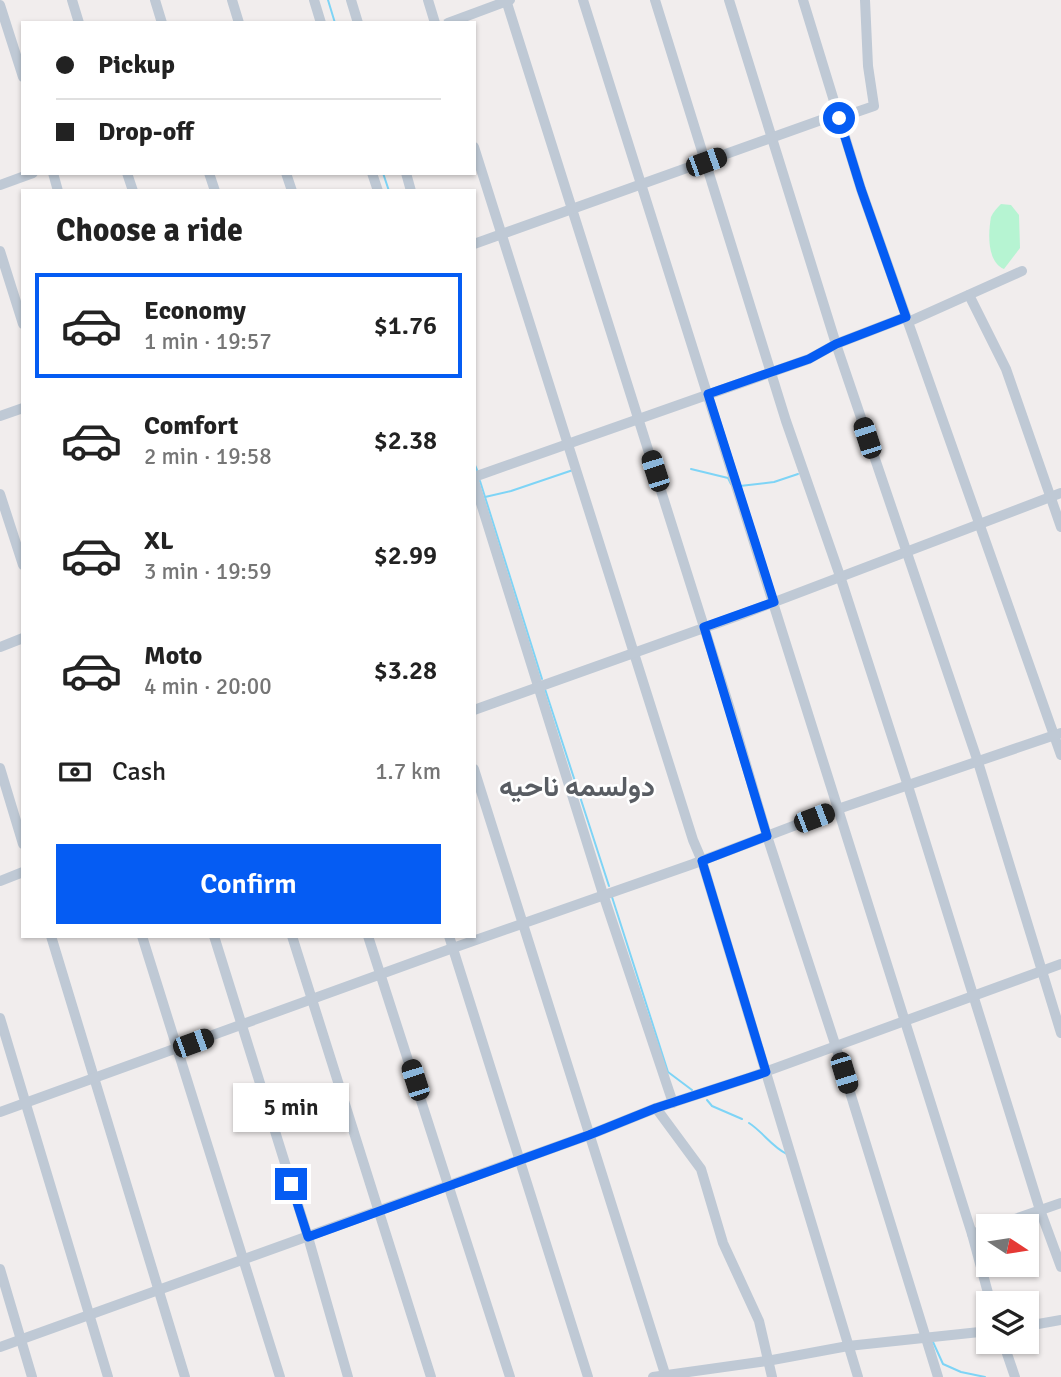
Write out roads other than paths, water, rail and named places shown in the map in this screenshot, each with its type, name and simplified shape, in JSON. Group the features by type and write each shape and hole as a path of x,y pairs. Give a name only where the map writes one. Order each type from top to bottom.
{"street":[{"path":"72,0 78,21"},
{"path":"155,0 161,21"},
{"path":"232,0 238,21"},
{"path":"314,0 320,21"},
{"path":"351,0 357,21"},
{"path":"428,0 434,21"},
{"path":"583,0 774,602 987,1291"},
{"path":"655,0 771,371 908,786 1040,1210 1061,1267"},
{"path":"729,0 836,344 978,762 1061,1033"},
{"path":"803,0 861,189 979,523 1058,734 1061,755"},
{"path":"476,243 772,138 874,106 868,66 864,0"},
{"path":"453,21 508,1 938,1377"},
{"path":"0,5 21,71"},
{"path":"476,153 693,840 702,861 858,1377"},
{"path":"0,186 28,175"},
{"path":"0,251 21,318"},
{"path":"476,478 638,418 809,359 836,344 969,295 1022,271"},
{"path":"969,295 1006,369 1061,527"},
{"path":"0,416 21,409"},
{"path":"476,485 604,894 673,1103"},
{"path":"0,494 21,559"},
{"path":"476,709 774,602 1061,494"},
{"path":"0,646 21,639"},
{"path":"0,1112 838,810 1058,734"},
{"path":"0,768 21,837"},
{"path":"476,775 665,1376"},
{"path":"0,881 21,873"},
{"path":"52,938 185,1377"},
{"path":"143,938 280,1377"},
{"path":"215,938 308,1237 348,1377"},
{"path":"293,938 431,1377"},
{"path":"370,938 510,1377"},
{"path":"450,938 588,1377"},
{"path":"0,1348 589,1135 656,1108 766,1072 1061,964"},
{"path":"0,1018 108,1377"},
{"path":"656,1108 701,1168 723,1243 760,1321 772,1377"},
{"path":"1028,1214 1061,1203"},
{"path":"972,1234 976,1232"},
{"path":"0,1269 32,1377"},
{"path":"1039,1324 1061,1321"},
{"path":"653,1377 848,1346 976,1333"},
{"path":"1007,1354 1015,1377"}],"waterway":[{"path":"328,0 334,21"},
{"path":"384,175 388,189"},
{"path":"691,469 728,478 731,484"},
{"path":"485,497 573,470"},
{"path":"740,486 774,482 798,474"},
{"path":"480,481 542,679"},
{"path":"545,689 609,886"},
{"path":"612,897 668,1072 692,1090"},
{"path":"707,1100 712,1106 742,1119"},
{"path":"749,1123 787,1154"},
{"path":"933,1342 943,1364 961,1372 985,1377"}],"district":[{"name":"دولسمه ناحیه","path":"577,787"}]}
